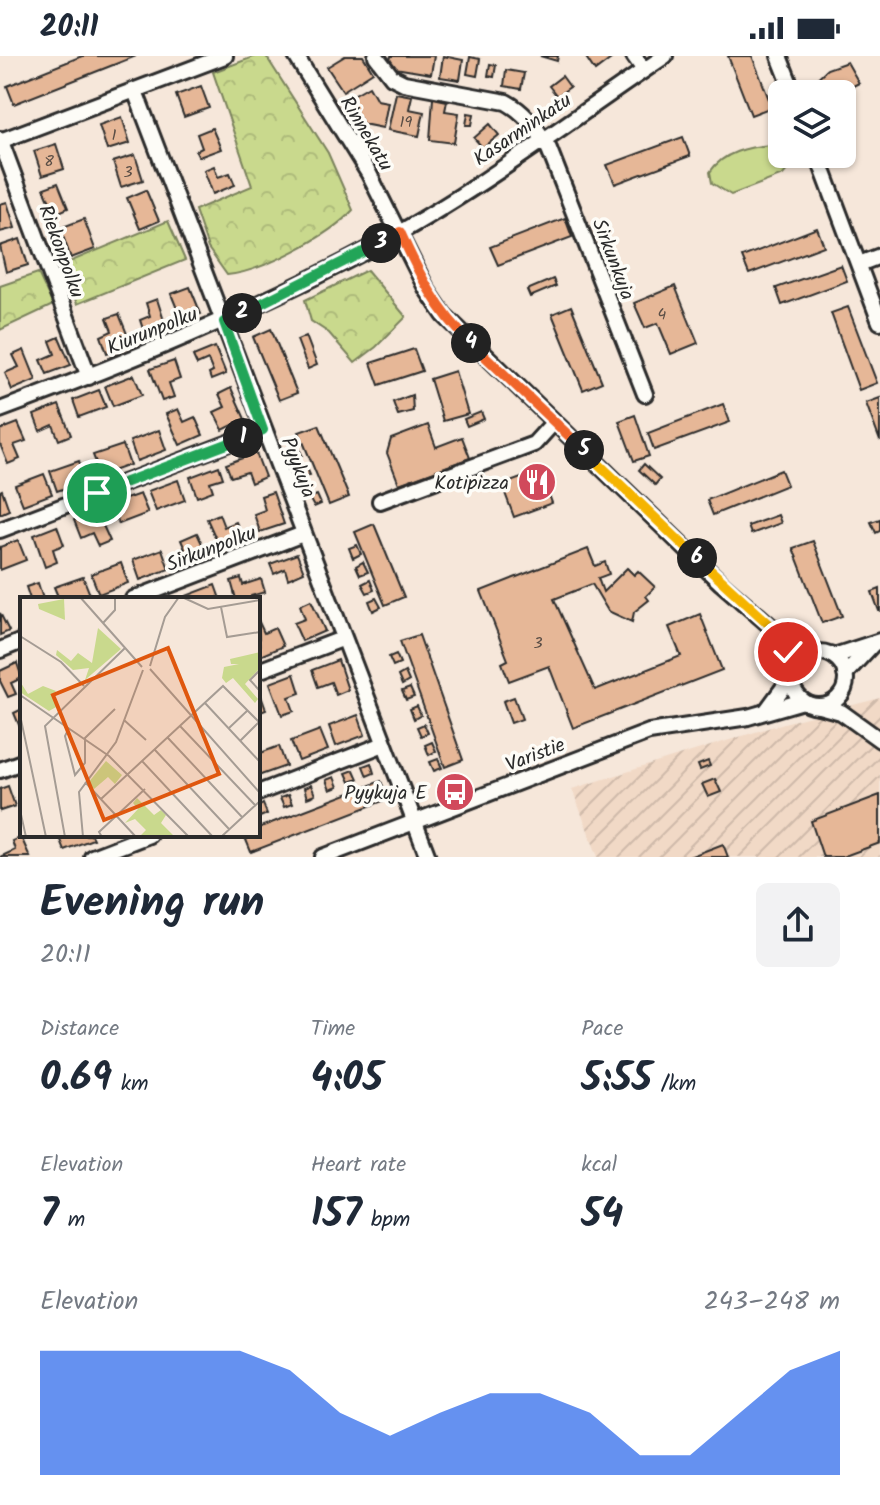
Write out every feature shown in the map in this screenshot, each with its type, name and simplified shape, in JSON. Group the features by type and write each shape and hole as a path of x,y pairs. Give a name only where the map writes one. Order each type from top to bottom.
{"street":[{"path":"0,140 225,56"},
{"name":"Rinnekatu","path":"296,56 369,174 427,290 444,315 782,636"},
{"name":"Sirkunkuja","path":"376,56 392,77 404,83 506,102 518,108 544,140 645,394"},
{"path":"634,56 644,70"},
{"name":"Kasarminkatu","path":"400,232 544,140 665,56"},
{"path":"779,56 788,80"},
{"name":"Pyykuja","path":"135,91 342,639 428,857"},
{"name":"Riekonpolku","path":"0,140 89,377"},
{"path":"822,168 880,322"},
{"name":"Kiurunpolku","path":"0,410 224,322 400,232"},
{"path":"859,264 880,256"},
{"path":"380,501 534,444 554,422"},
{"path":"0,530 263,430"},
{"name":"Sirkunpolku","path":"138,597 303,534"},
{"path":"782,636 813,653 834,656 877,643"},
{"path":"782,636 796,692 809,703 841,712 880,740"},
{"path":"260,670 342,639"},
{"path":"0,650 20,642"},
{"path":"809,703 831,703 842,691 845,674 877,643"},
{"path":"767,710 793,672 813,653"},
{"path":"834,656 845,674"},
{"path":"842,691 861,726"},
{"name":"Varistie","path":"323,857 649,732 809,703"},
{"path":"260,792 384,744"},
{"path":"0,770 20,763"},
{"path":"92,857 144,837"}],"shaded area":[{"path":"880,698 880,857 598,857 572,789 784,723"}],"green space":[{"path":"256,56 266,56 328,153 353,210 328,231 294,251 258,267 227,275 208,248 195,210 252,186 213,72"},
{"path":"768,145 768,168 788,169 783,175 731,195 712,183 710,172 729,155"},
{"path":"168,221 185,260 77,304 62,265"},
{"path":"367,270 406,317 355,363 329,333 311,321 305,300"},
{"path":"38,273 53,305 0,330 0,286"}],"building":[{"path":"82,56 136,56 14,104 7,86"},
{"path":"345,56 363,56 373,72 343,91 327,67"},
{"path":"391,56 434,56 431,74 389,67"},
{"path":"443,56 463,60 460,80 440,77"},
{"path":"540,56 558,56 557,61"},
{"path":"585,56 615,56 595,71"},
{"path":"728,56 752,56 768,97 768,109 751,115"},
{"path":"470,57 480,59 477,76 467,74"},
{"path":"847,62 859,83 856,84 856,80 815,80 827,69"},
{"path":"490,64 496,65 494,77 488,76"},
{"path":"506,70 524,73 521,89 504,86"},
{"path":"562,76 570,87 557,96 549,86"},
{"path":"201,86 209,108 184,117 176,95"},
{"path":"369,86 377,100 388,102 383,128 363,124 348,98"},
{"path":"396,93 412,96 409,109 424,112 419,136 388,130"},
{"path":"433,98 447,101 445,111 459,113 454,143 430,140"},
{"path":"468,113 474,114 472,125 466,125"},
{"path":"122,117 130,143 107,150 99,125"},
{"path":"490,124 499,135 483,148 474,138"},
{"path":"212,128 221,149 199,157 196,151 202,148 197,134"},
{"path":"683,137 690,156 615,184 607,165"},
{"path":"56,144 64,169 42,176 34,151"},
{"path":"135,155 143,180 121,187 113,162"},
{"path":"214,166 218,177 230,173 235,185 213,194 204,170"},
{"path":"58,183 68,208 55,214 44,188"},
{"path":"146,190 159,221 140,229 127,198"},
{"path":"7,202 15,228 0,232 0,204"},
{"path":"565,218 572,237 498,265 490,247"},
{"path":"84,219 95,249 71,258 60,228"},
{"path":"817,228 824,246 749,274 742,257"},
{"path":"20,239 28,265 6,272 0,246"},
{"path":"841,265 847,281 782,305 776,288"},
{"path":"553,279 556,286 530,297 527,290"},
{"path":"675,286 698,343 671,354 658,323 645,328 634,303"},
{"path":"190,287 201,314 182,321 171,294"},
{"path":"157,299 167,330 146,338 140,320 150,316 146,303"},
{"path":"571,306 602,382 583,390 552,314"},
{"path":"848,307 877,383 859,390 831,313"},
{"path":"119,314 131,344 107,353 101,336 112,331 107,318"},
{"path":"271,329 297,393 279,400 253,337"},
{"path":"306,336 317,365 308,369 297,340"},
{"path":"59,337 71,365 47,374 41,360 55,354 50,341"},
{"path":"215,347 226,374 211,380 209,374 213,372 208,360 197,365 193,356"},
{"path":"414,349 422,371 379,385 371,363"},
{"path":"24,350 36,380 12,390 5,373 19,367 13,355"},
{"path":"174,361 180,379 169,383 174,397 162,401 150,369"},
{"path":"455,371 468,414 443,421 430,379"},
{"path":"134,375 142,395 113,406 105,386"},
{"path":"231,388 245,419 223,430 214,412 225,407 219,394"},
{"path":"99,390 106,407 79,417 73,400"},
{"path":"412,395 413,411 398,415 393,402"},
{"path":"880,398 880,441 866,403"},
{"path":"723,404 730,422 654,450 648,433"},
{"path":"59,405 71,435 59,440 53,425 40,431 34,415"},
{"path":"178,409 184,422 195,417 203,435 180,445 166,414"},
{"path":"481,412 484,419 467,426 464,419"},
{"path":"635,415 649,456 634,461 619,421"},
{"path":"18,423 26,441 14,445 20,459 8,464 0,444 0,430"},
{"path":"319,425 349,497 329,505 299,432"},
{"path":"428,425 436,447 462,437 470,458 399,484 387,453 391,439"},
{"path":"159,430 166,450 137,461 130,441"},
{"path":"123,445 130,465 101,475 93,455"},
{"path":"298,446 302,455 295,458 291,449"},
{"path":"256,453 265,477 251,483 247,472 231,477 226,464"},
{"path":"79,461 86,481 57,491 50,471"},
{"path":"644,464 660,479 655,485 639,470"},
{"path":"219,466 223,478 210,482 213,491 197,497 190,477"},
{"path":"306,466 310,475 302,478 298,469"},
{"path":"781,470 787,485 713,515 707,500"},
{"path":"540,471 543,479 546,475 555,482 548,492 552,503 514,517 502,485"},
{"path":"44,474 52,494 23,505 15,485"},
{"path":"178,480 185,500 156,511 148,491"},
{"path":"0,491 9,510 0,514"},
{"path":"273,492 284,524 260,532 254,514 265,510 261,496"},
{"path":"140,494 148,513 119,524 111,504"},
{"path":"317,495 321,504 314,507 309,498"},
{"path":"96,510 110,541 98,546 92,533 81,538 74,520"},
{"path":"219,514 224,527 236,522 244,540 221,550 207,519"},
{"path":"778,515 781,523 751,534 748,526"},
{"path":"880,519 880,531 876,533 871,522"},
{"path":"374,524 404,597 385,605 355,532"},
{"path":"57,526 64,545 53,549 57,562 45,567 34,535"},
{"path":"197,533 206,552 178,565 173,554 185,549 181,540"},
{"path":"18,540 26,560 0,570 0,547"},
{"path":"813,541 842,616 822,623 793,548"},
{"path":"357,545 361,554 353,558 349,548"},
{"path":"162,549 169,569 140,580 133,560"},
{"path":"588,549 595,566 605,562 609,574 598,578 603,592 627,568 634,575 638,571 655,587 646,596 649,600 634,612 632,622 608,611 592,584 554,599 595,690 681,656 669,627 700,614 722,670 573,728 549,666 509,681 502,663 508,660 481,591"},
{"path":"297,554 304,572 288,579 285,569 274,574 270,564"},
{"path":"363,562 368,572 360,575 356,566"},
{"path":"121,563 128,583 99,594 91,574"},
{"path":"83,577 91,597 58,597 54,587"},
{"path":"241,578 243,585 261,579 265,592 251,597 235,597 231,581"},
{"path":"370,580 374,590 367,593 362,584"},
{"path":"38,583 42,597 29,597 26,587"},
{"path":"215,585 219,597 186,597"},
{"path":"880,589 880,611 879,611 872,592"},
{"path":"376,598 381,607 373,611 369,601"},
{"path":"311,600 325,631 302,641 294,623 305,619 300,605"},
{"path":"0,613 9,631 0,635"},
{"path":"260,624 264,633 275,628 283,646 260,656"},
{"path":"419,635 463,760 445,767 400,641"},
{"path":"396,654 400,663 393,666 389,657"},
{"path":"338,660 348,690 336,695 331,682 318,687 312,670"},
{"path":"17,663 20,679 11,683 16,694 8,697 0,681 0,671"},
{"path":"405,672 409,681 402,685 398,676"},
{"path":"294,674 300,693 289,697 294,711 282,715 270,683"},
{"path":"410,688 414,697 406,700 402,691"},
{"path":"260,693 266,710 260,712"},
{"path":"514,697 522,719 511,723 503,701"},
{"path":"417,706 421,715 414,719 410,709"},
{"path":"20,710 20,727 14,713"},
{"path":"358,715 365,735 336,746 329,726"},
{"path":"424,724 428,733 421,736 417,727"},
{"path":"320,730 328,750 299,761 291,741"},
{"path":"432,742 436,751 429,755 425,745"},
{"path":"279,746 286,766 260,775 260,753"},
{"path":"438,759 442,768 434,771 430,762"},
{"path":"708,761 710,766 700,770 698,765"},
{"path":"371,763 374,773 367,776 363,766"},
{"path":"354,770 358,779 350,782 346,773"},
{"path":"334,777 338,787 330,790 326,780"},
{"path":"715,779 721,792 708,797 702,784"},
{"path":"381,781 388,799 251,852 245,837 260,837 260,827"},
{"path":"311,785 315,795 307,798 304,788"},
{"path":"8,786 15,806 0,811 0,789"},
{"path":"288,795 292,804 284,807 280,798"},
{"path":"880,795 880,843 842,857 823,857 811,821"},
{"path":"263,804 267,814 260,817 260,806"},
{"path":"21,837 30,857 0,857 15,850 12,841"},
{"path":"59,837 93,839 64,850"},
{"path":"723,844 728,857 689,857"}],"place":[{"name":"Kotipizza","path":"537,482"},
{"name":"Pyykuja E","path":"455,792"}],"route":[{"path":"97,493 263,430 224,322 400,232 427,290 458,331 721,583 772,626 782,636 788,652"}]}
